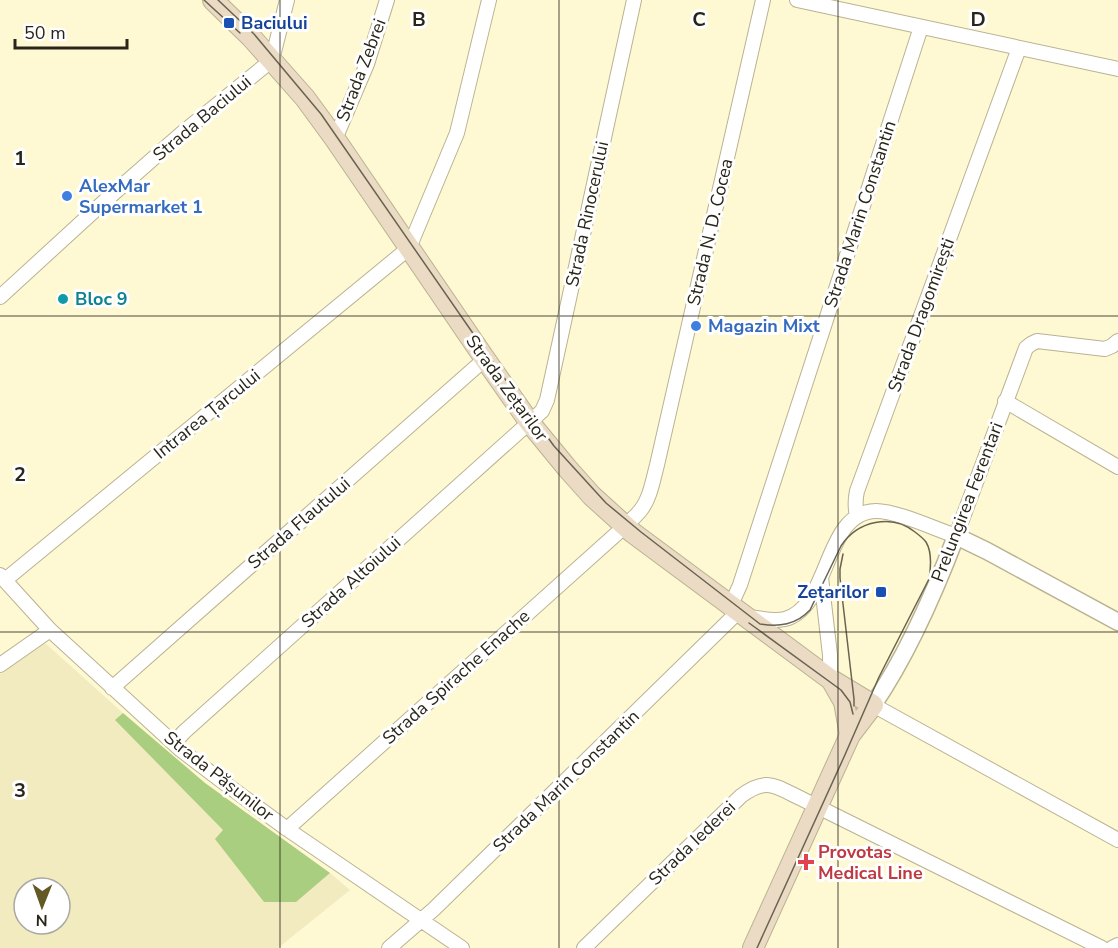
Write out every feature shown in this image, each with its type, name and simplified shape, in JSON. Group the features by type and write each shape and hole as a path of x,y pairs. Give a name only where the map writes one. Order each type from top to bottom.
{"main road":[{"name":"Strada Zețarilor","path":"213,0 272,60 305,98 530,423 592,496 625,526 830,679 873,705"},
{"path":"830,679 843,702 850,735"},
{"name":"Prelungirea Ferentari","path":"753,948 850,735 873,705"}],"street":[{"path":"272,60 287,0"},
{"name":"Strada Zebrei","path":"335,139 367,64 387,0"},
{"path":"409,248 457,133 489,0"},
{"name":"Strada Rinocerului","path":"530,423 542,411 547,400 634,0"},
{"name":"Strada N. D. Cocea","path":"625,526 648,498 657,465 763,0"},
{"path":"797,0 1118,69"},
{"name":"Strada Marin Constantin","path":"389,948 422,921 739,611 740,585 921,27"},
{"name":"Strada Dragomirești","path":"857,516 855,500 857,491 1019,48"},
{"name":"Strada Baciului","path":"0,297 105,200 272,60"},
{"name":"Intrarea Țarcului","path":"2,577 409,248"},
{"name":"Prelungirea Ferentari","path":"873,705 896,668 933,592 1026,348 1037,341 1046,341 1105,349 1118,340"},
{"name":"Strada Flautului","path":"112,688 485,359"},
{"path":"1005,401 1118,467"},
{"name":"Strada Altoiului","path":"174,743 530,423"},
{"path":"739,611 779,620 791,617 806,605 843,531 857,516 876,511 897,515 956,536 987,550 1118,622"},
{"name":"Strada Spirache Enache","path":"287,828 625,526"},
{"name":"Strada Pășunilor","path":"2,577 50,630 174,743 287,828 462,948"},
{"path":"821,577 830,655 830,679"},
{"path":"0,665 50,630"},
{"path":"873,705 1118,840"},
{"name":"Strada Iederei","path":"584,948 741,796 759,785 781,789 1102,948"},
{"path":"1112,948 1118,945"}],"shaded area":[{"path":"44,642 205,783 330,873 350,890 278,948 0,948 0,674"}],"green space":[{"path":"123,713 205,783 330,873 296,902 264,902 215,839 223,830 115,720"}],"tram line":[{"path":"204,0 240,33"},
{"path":"218,0 254,34 321,114 497,368 554,446 606,503 760,624 787,624 805,615 810,610 841,546 848,537 865,526 875,522 896,523 906,526 926,542 931,565 929,579 879,677 757,948"},
{"path":"485,366 514,408"},
{"path":"843,554 840,578 854,706"},
{"path":"749,623 841,690 850,702 853,714"}],"place":[{"name":"Baciului","path":"229,23"},
{"name":"AlexMar Supermarket 1","path":"67,196"},
{"name":"Bloc 9","path":"63,299"},
{"name":"Magazin Mixt","path":"696,326"},
{"name":"Zețarilor","path":"881,592"},
{"name":"Provotas Medical Line","path":"806,862"}]}
